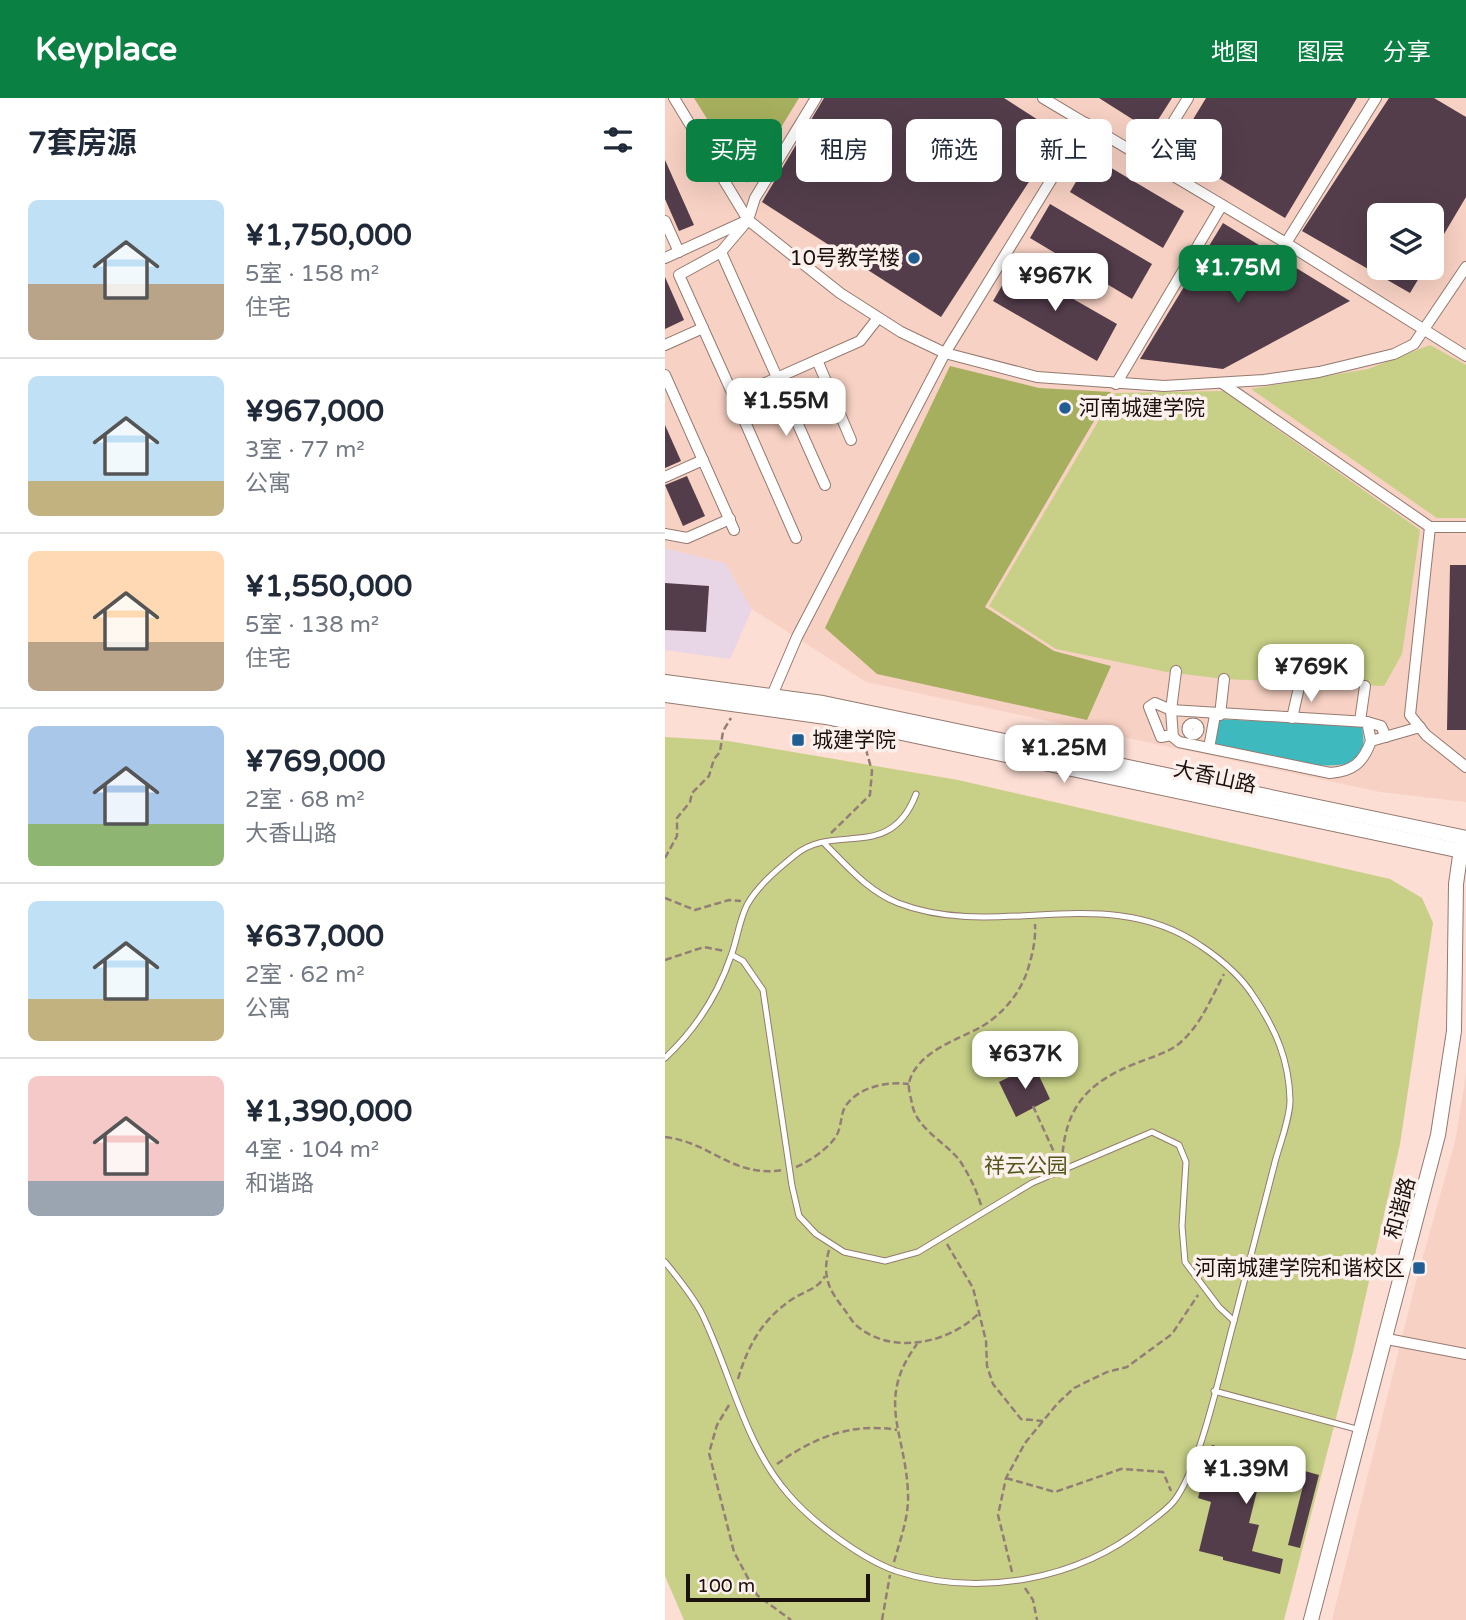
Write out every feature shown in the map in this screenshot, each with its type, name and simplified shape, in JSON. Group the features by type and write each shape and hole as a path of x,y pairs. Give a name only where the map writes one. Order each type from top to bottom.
{"main road":[{"name":"大香山路","path":"665,682 770,701 1463,845"},
{"name":"大香山路","path":"665,695 740,703 770,701 857,724 1463,845"},
{"name":"和谐路","path":"1311,1620 1430,1174 1446,1095 1454,1031 1463,845"}],"street":[{"path":"674,98 748,220 809,270 878,318 945,353 1037,377 1116,384 1222,383 1278,378 1367,362 1404,351 1425,332 1465,273"},
{"path":"796,538 680,275 721,252 748,220 755,198 816,98"},
{"path":"1043,98 1078,119"},
{"path":"1175,119 1188,98"},
{"path":"1286,243 1376,98"},
{"path":"770,701 945,353 1050,182"},
{"path":"1184,182 1466,356"},
{"path":"1116,384 1222,205"},
{"path":"665,258 748,220"},
{"path":"665,221 679,252"},
{"path":"721,252 825,485"},
{"path":"734,397 860,341 878,318"},
{"path":"665,345 703,328"},
{"path":"817,360 851,440"},
{"path":"665,375 732,524 687,538 665,534"},
{"path":"1222,383 1430,527 1466,527"},
{"path":"665,477 703,460"},
{"path":"1430,527 1411,715 1420,727 1466,767"},
{"path":"1172,730 1171,710 1176,671"},
{"path":"1209,748 1224,679"},
{"path":"1292,718 1300,683"},
{"path":"1212,732 1193,729 1172,730 1161,737 1149,707 1155,703 1171,710 1193,729 1209,748 1330,773 1345,772 1365,758 1371,741 1364,722 1365,686"},
{"path":"1193,729 1217,715 1292,718 1364,722 1381,726 1386,737"},
{"path":"1371,741 1420,727"},
{"path":"1387,1339 1466,1354"}],"lane":[{"path":"665,1058 693,1031 719,988 747,905 756,891 798,852 889,830 908,815 916,794"},
{"path":"665,1262 701,1312 754,1441 786,1492 815,1524 892,1569 922,1578 978,1582 1048,1575 1091,1561 1120,1546 1174,1501 1191,1469 1234,1321 1290,1102 1283,1048 1274,1027 1247,985 1184,934 1143,918 1115,913 975,917 939,914 900,904 863,882 825,844"},
{"path":"732,955 743,961 763,990 792,1186 799,1216 816,1234 844,1252 885,1261 918,1252 982,1211 1062,1170 1152,1132 1179,1145 1186,1162 1182,1226 1185,1262 1219,1307 1234,1321"},
{"path":"1214,1391 1363,1431"}],"path":[{"path":"665,858 677,836 677,818 692,793 709,776 714,759 720,752 723,731 740,703"},
{"path":"829,834 870,795 870,763 857,724"},
{"path":"665,898 695,910 729,900 739,900 747,905"},
{"path":"982,1211 978,1194 960,1161 931,1133 913,1109 909,1084 919,1066 933,1053 980,1027 1010,1002 1022,986 1036,935 1034,916"},
{"path":"665,960 704,947 721,948 732,955"},
{"path":"1062,1170 1065,1128 1083,1097 1101,1078 1181,1042 1205,1014 1228,968"},
{"path":"1033,1106 1062,1170"},
{"path":"941,1237 962,1265 980,1312 987,1366 993,1384 1021,1419 1043,1421"},
{"path":"831,1243 825,1276 828,1287 857,1326 873,1335 917,1344 955,1331 980,1312"},
{"path":"1037,1620 1033,1600 1010,1565 997,1515 1006,1479 1025,1443 1074,1388 1107,1372 1127,1367 1153,1350 1182,1322 1192,1300"},
{"path":"882,1620 906,1519 908,1495 894,1388 900,1369 917,1344"},
{"path":"771,1468 825,1436 865,1426 898,1430"},
{"path":"1006,1479 1055,1492 1121,1469 1145,1469 1163,1472 1174,1501"}],"shaded area":[{"name":"河南城建学院","path":"665,98 1466,98 1466,802 1380,792 866,682 752,609 725,563 665,548"},
{"path":"665,548 725,563 752,609 730,659 665,650"},
{"path":"1466,1074 1466,1620 1332,1620 1414,1289 1455,1142"}],"green space":[{"path":"694,98 799,98 782,126 782,119 707,119"},
{"path":"1430,345 1466,365 1466,518 1437,518 1251,389 1368,369"},
{"path":"950,366 1039,388 1111,392 985,607 1054,651 1111,666 1087,720 877,674 825,628"},
{"path":"1223,391 1420,530 1402,654 1384,686 1224,679 1167,672 1056,649 989,606 1115,393"},
{"name":"祥云公园","path":"665,737 728,741 958,780 1390,879 1422,898 1433,923 1400,1144 1353,1352 1284,1620 684,1620 665,1576"}],"water":[{"path":"1217,719 1362,726 1363,750 1353,761 1337,765 1269,758 1214,745"}],"building":[{"name":"10号教学楼","path":"824,98 1004,98 1037,119 1016,119 1016,182 1029,182 941,317 762,202 774,182 782,182 782,168 796,145 796,182 892,182 892,119 811,119"},
{"path":"1099,98 1172,98 1159,119 1132,119"},
{"path":"1206,98 1357,98 1285,218 1222,180 1222,119 1193,119"},
{"path":"1389,98 1434,98 1466,117 1466,197 1444,234 1444,203 1367,203 1367,268 1302,231"},
{"path":"665,160 694,225 679,231 665,199"},
{"path":"1112,168 1126,177 1126,182 1135,182 1184,211 1163,248 1070,192 1076,182 1112,182"},
{"path":"1050,204 1152,264 1132,299 1030,238"},
{"path":"1223,223 1350,301 1223,369 1140,359"},
{"path":"1014,265 1117,324 1097,361 993,301"},
{"path":"665,277 684,320 665,329"},
{"path":"1387,280 1418,280 1410,293"},
{"path":"665,425 681,461 665,468"},
{"path":"687,476 705,516 683,526 665,485"},
{"path":"1450,565 1466,565 1466,730 1447,730"},
{"path":"665,583 709,586 706,632 665,630"},
{"path":"1034,1065 1050,1099 1016,1117 999,1082"},
{"path":"1212,1445 1319,1475 1300,1548 1288,1545 1303,1486 1261,1475 1249,1523 1259,1525 1252,1551 1283,1559 1280,1574 1223,1560 1223,1557 1199,1551 1211,1502 1198,1498"}],"place":[{"name":"10号教学楼","path":"914,258"},
{"name":"河南城建学院","path":"1065,408"},
{"name":"城建学院","path":"798,740"},
{"name":"河南城建学院和谐校区","path":"1419,1268"}]}
